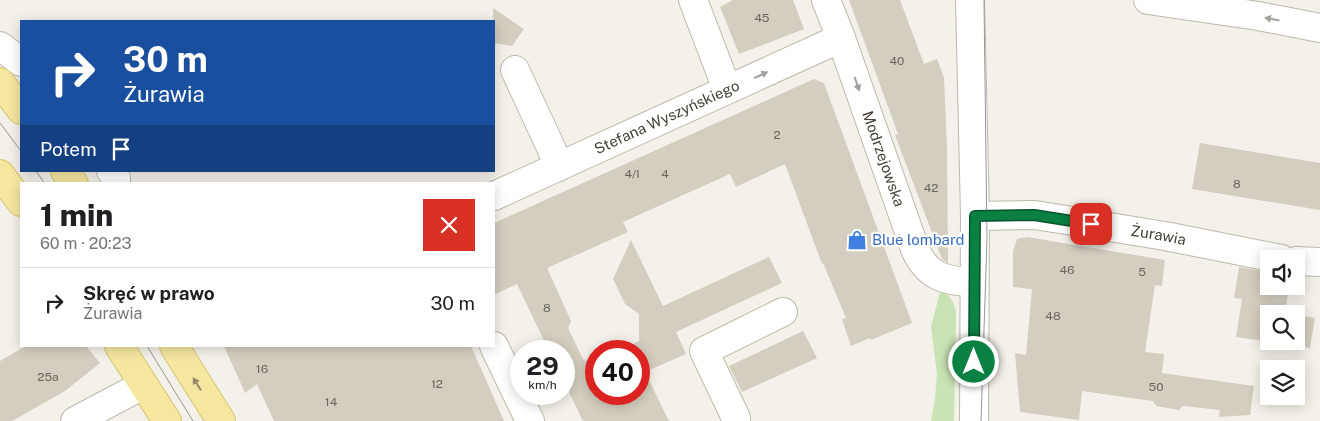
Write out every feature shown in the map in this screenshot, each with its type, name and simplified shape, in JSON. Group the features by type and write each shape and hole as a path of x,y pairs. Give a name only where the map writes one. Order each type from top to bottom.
{"main road":[{"path":"0,82 20,109"},
{"path":"0,174 20,201"},
{"path":"120,347 166,421"},
{"path":"175,347 221,421"}],"street":[{"path":"694,0 722,76 729,89"},
{"name":"Modrzejowska","path":"826,0 920,261 927,269 937,275 955,281 974,283"},
{"path":"970,0 975,216 974,421"},
{"path":"1148,0 1258,16 1320,28"},
{"name":"Stefana Wyszyńskiego","path":"495,196 841,38"},
{"path":"0,46 20,61"},
{"path":"515,70 558,167"},
{"name":"Żurawia","path":"975,216 1034,215 1166,236 1260,255"},
{"path":"1305,261 1320,262"},
{"path":"736,421 704,352 783,312"},
{"path":"494,347 530,421"},
{"path":"74,421 144,385"}],"green space":[{"path":"941,288 951,298 956,312 954,421 931,421 937,374 931,327"}],"building":[{"path":"733,0 793,0 804,29 739,54 720,7"},
{"path":"849,0 900,0 924,64 937,59 944,78 948,263 942,259 895,135 898,134"},
{"path":"493,8 524,29 512,46 495,43 495,20 493,20"},
{"path":"814,79 824,83 912,323 851,346 842,319 846,318 822,264 785,164 736,187 730,174 623,222 628,232 547,268 571,321 568,328 574,340 544,340 517,284 495,295 495,223"},
{"path":"1200,143 1320,163 1320,210 1192,189"},
{"path":"1027,237 1165,260 1162,286 1155,285 1145,352 1164,354 1162,373 1254,386 1250,415 1219,417 1220,410 1183,406 1179,410 1156,406 1153,401 1082,391 1079,420 1020,412 1015,353 1026,355 1032,289 1013,287 1013,251 1017,239"},
{"path":"631,240 663,306 769,257 782,283 676,332 686,354 650,370 650,340 639,340 639,314 625,304 613,279"},
{"path":"1239,267 1260,270 1260,295 1288,295 1286,305 1260,305 1260,341 1236,337 1242,299 1234,298"},
{"path":"1305,316 1315,318 1310,348 1305,347"},
{"path":"803,331 817,358 742,392 729,366"},
{"path":"575,342 585,361 585,405 650,405 650,382 669,421 583,421 575,405"},
{"path":"24,347 87,347 100,363 65,391 12,421 0,421 0,361"},
{"path":"224,347 471,347 504,421 274,421 257,384 245,393"}],"tram line":[{"path":"981,421 987,239 984,0"},
{"path":"0,123 20,150"},
{"path":"37,172 44,182"},
{"path":"148,347 193,421"}],"place":[{"name":"Blue lombard","path":"857,240"}],"route":[{"path":"974,362 975,216 1034,215 1091,224"}]}
